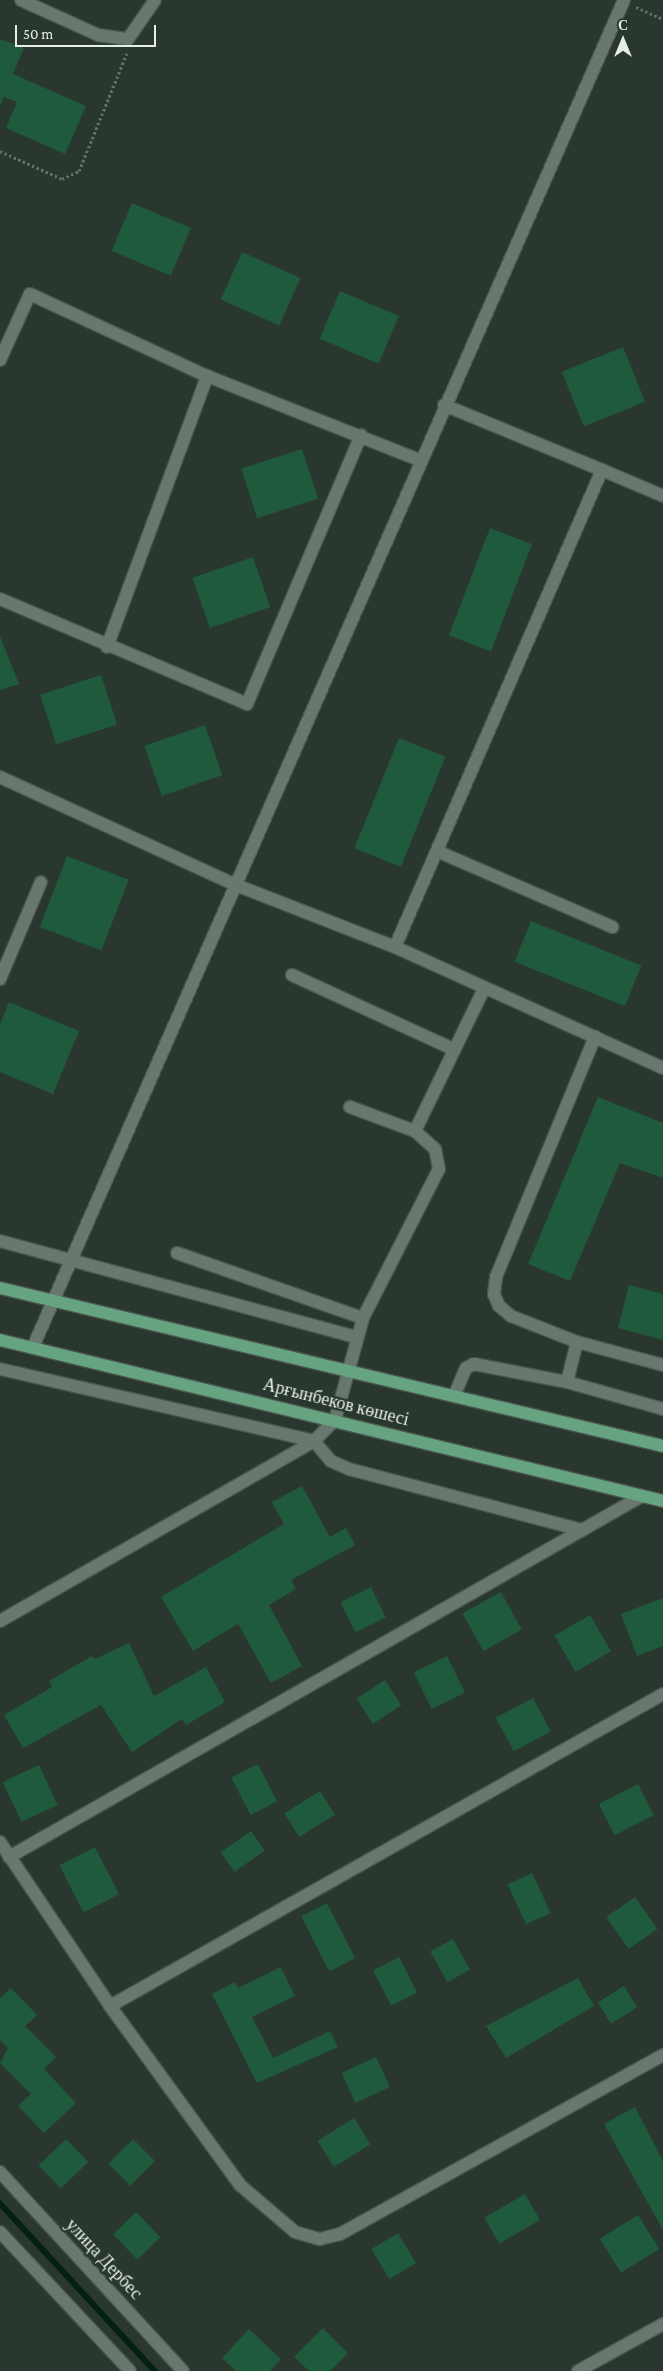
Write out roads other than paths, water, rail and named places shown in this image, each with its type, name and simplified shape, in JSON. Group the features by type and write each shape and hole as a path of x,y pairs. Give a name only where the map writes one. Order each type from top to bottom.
{"main road":[{"name":"Арғынбеков көшесі","path":"0,1288 663,1446"},
{"name":"Арғынбеков көшесі","path":"0,1340 663,1501"}],"street":[{"path":"21,0 98,35 128,39 155,0"},
{"path":"33,1347 419,460 624,0"},
{"path":"0,360 30,294 207,376 361,435 419,460"},
{"path":"107,647 207,376"},
{"path":"444,405 663,496"},
{"path":"0,599 107,647 247,704 361,435"},
{"path":"395,947 439,852 602,470"},
{"path":"0,777 236,884 395,947 484,989 663,1068"},
{"path":"439,852 612,927"},
{"path":"0,978 41,882"},
{"path":"292,975 454,1050"},
{"path":"415,1131 484,989"},
{"path":"595,1037 496,1277 494,1294 499,1306 511,1316 577,1342 663,1365"},
{"path":"0,1620 314,1441 335,1420 350,1371 356,1337 363,1318 439,1169 435,1149 415,1131 350,1107"},
{"path":"0,1241 72,1258 356,1337"},
{"path":"176,1253 363,1318"},
{"path":"567,1382 577,1342"},
{"path":"454,1396 466,1368 474,1364 567,1382 663,1409"},
{"path":"0,1369 314,1441 331,1461 349,1469 582,1530"},
{"path":"9,1857 642,1496"},
{"path":"110,2006 663,1694"},
{"path":"0,1842 110,2006 240,2185 295,2232 320,2240 340,2234 663,2055"},
{"name":"улица Дербес","path":"0,2172 183,2371"},
{"path":"0,2232 130,2371"},
{"path":"578,2371 663,2324"}],"waterway":[{"path":"0,2203 155,2371"}]}
